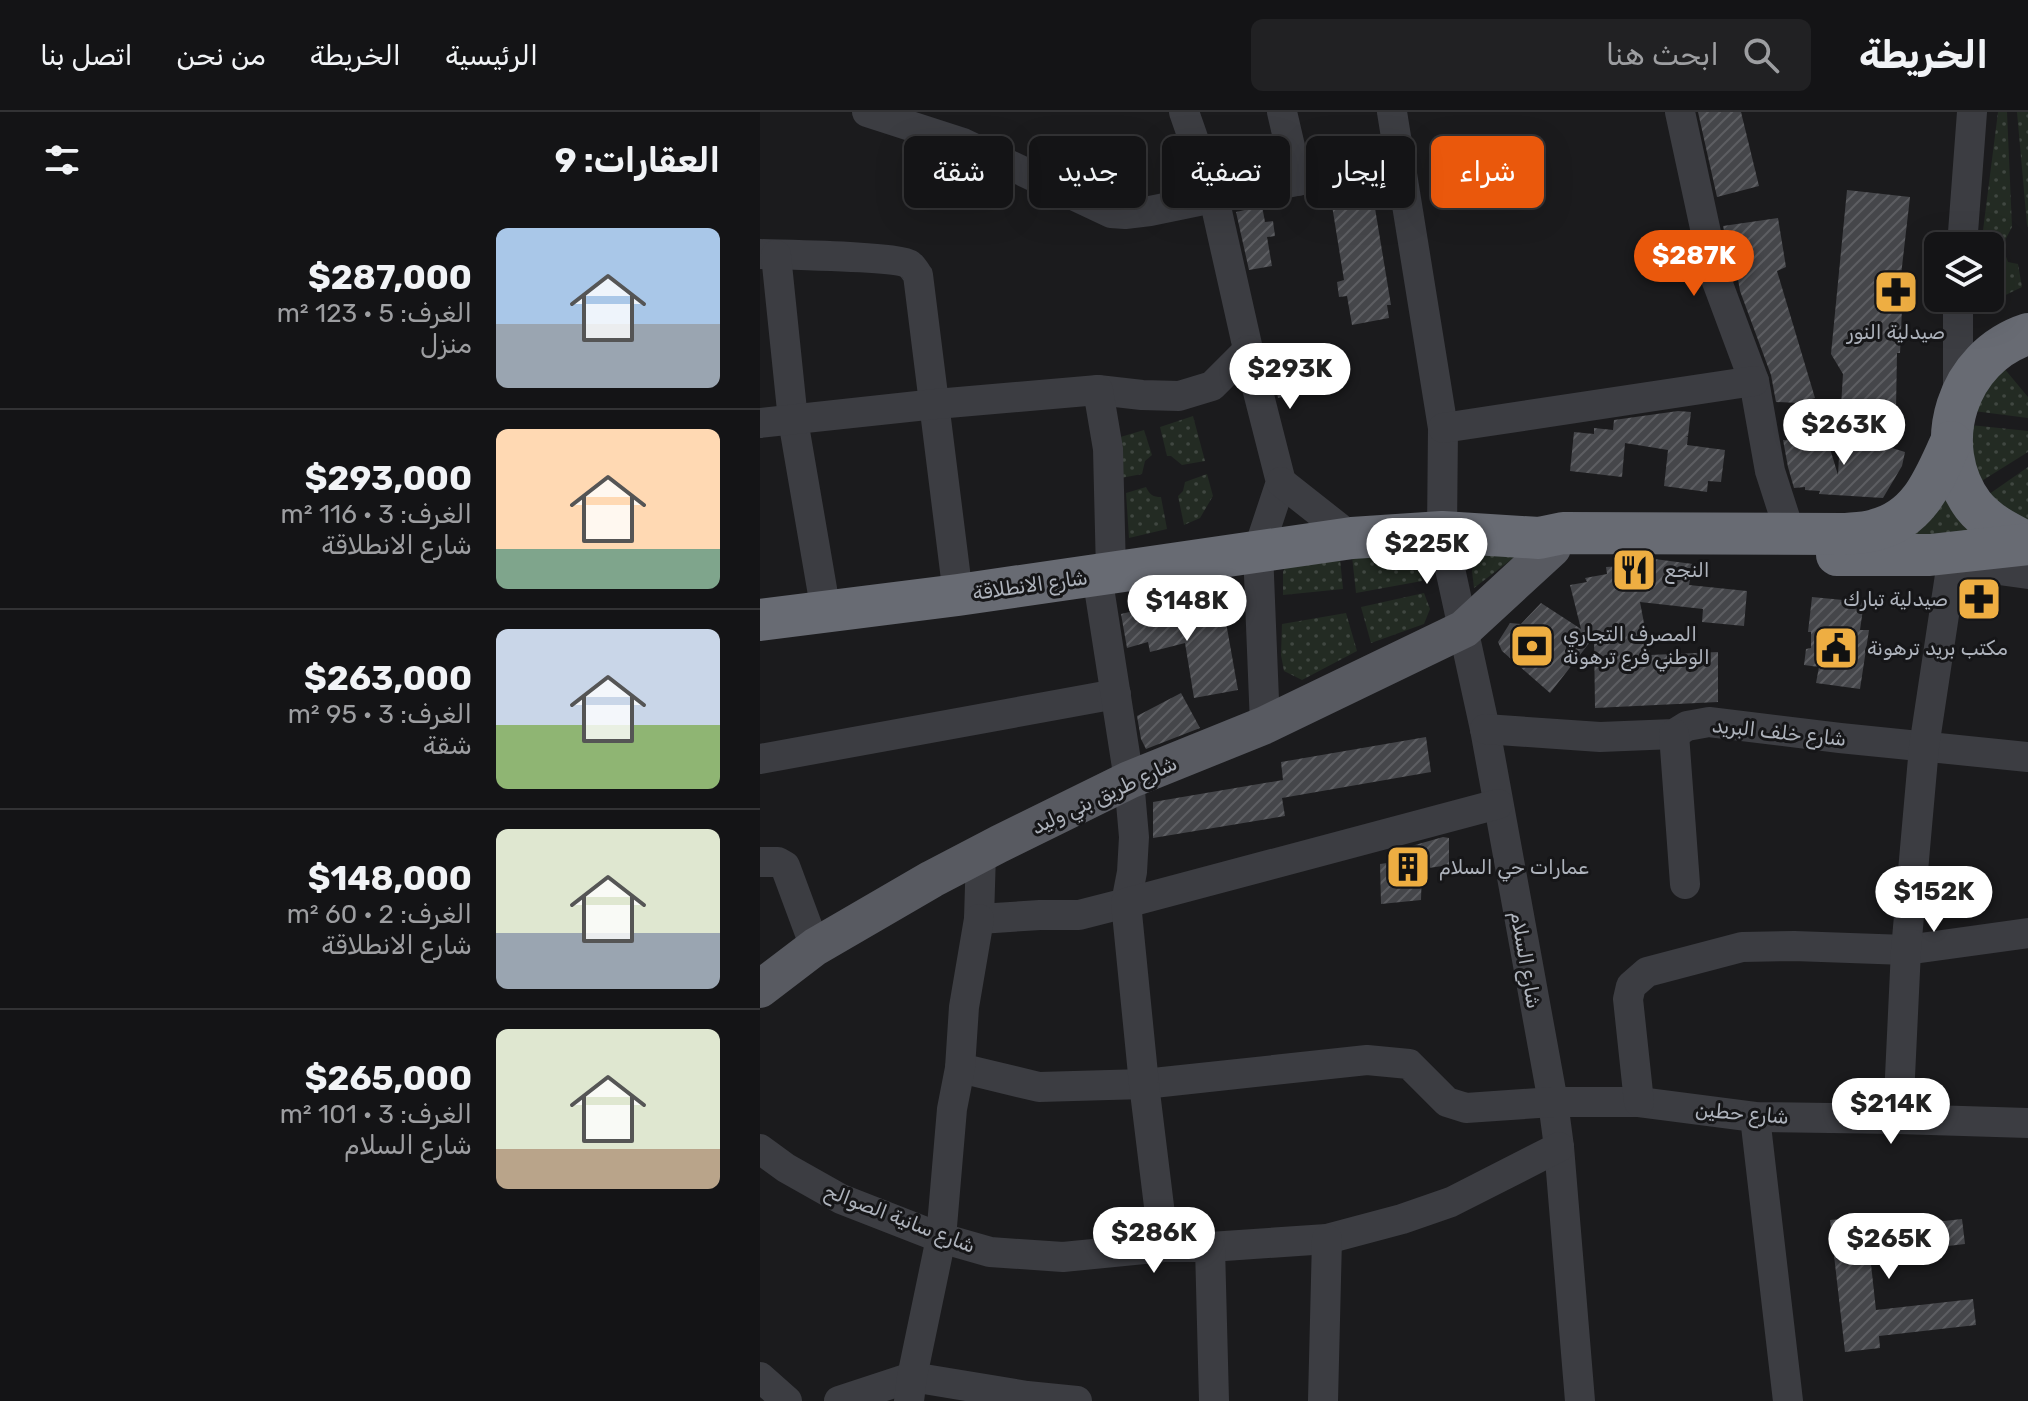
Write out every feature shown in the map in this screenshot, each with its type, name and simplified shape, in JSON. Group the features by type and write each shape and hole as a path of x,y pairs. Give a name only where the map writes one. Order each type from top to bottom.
{"highway":[{"path":"1546,543 1563,533 1843,534 1873,531 1893,524 1910,512 1928,492 1951,442 1958,401 1971,376 1990,354 2028,334"},
{"path":"1951,442 1958,475 1974,505 1999,529 2028,544"},
{"name":"شارع الانطلاقة","path":"760,620 958,595 1352,538 1442,532 1546,543"},
{"path":"1546,543 1572,551 1701,548 1800,555 1941,558 2028,544"}],"main road":[{"name":"شارع طريق بني وليد","path":"760,989 815,947 981,853 1129,780 1265,725 1464,629 1546,543"}],"street":[{"path":"867,112 963,143 1111,213 1165,208"},
{"path":"1184,112 1192,136"},
{"path":"1282,112 1298,181"},
{"name":"شارع السلام","path":"1392,112 1396,136"},
{"path":"1680,112 1716,279 1754,381 1770,471 1770,534"},
{"path":"1963,232 1972,112"},
{"path":"1290,183 1306,179"},
{"path":"1216,208 1281,482 1258,551 1265,725"},
{"name":"شارع السلام","path":"1407,208 1443,428 1442,532 1485,729 1553,1102 1580,1401"},
{"path":"826,612 768,255 902,262 911,265 918,275 958,595"},
{"path":"1958,312 1958,401"},
{"path":"760,423 1098,390 1179,396 1212,386 1248,350"},
{"path":"1443,428 1754,381"},
{"path":"1098,390 1108,449 1104,574 1134,837 1126,903 1164,1247"},
{"path":"1281,482 1352,538"},
{"path":"1898,1119 1906,950 1941,558 2028,574"},
{"path":"760,759 1116,694"},
{"name":"شارع خلف البريد","path":"1485,729 1600,737 1674,734 1687,726 1709,722 2028,757"},
{"path":"1674,734 1685,884"},
{"path":"979,919 1079,915 1498,804"},
{"path":"910,1389 941,1238 964,1007 979,919 981,853"},
{"path":"760,862 778,862 785,866 815,947"},
{"path":"1639,1102 1628,999 1631,986 1647,972 1742,947 1906,950 2028,933"},
{"name":"شارع حطين","path":"960,1068 1039,1087 1144,1084 1367,1060 1409,1064 1447,1102 1466,1108 1553,1102 1639,1102 1755,1117 2028,1123"},
{"path":"1755,1117 1788,1401"},
{"name":"شارع سانية الصوالح","path":"760,1149 786,1168 841,1199 941,1238 990,1252 1063,1257 1164,1247 1327,1239 1451,1202 1559,1147"},
{"path":"1323,1401 1327,1239"},
{"path":"1210,1247 1214,1401"},
{"path":"760,1377 787,1401"},
{"path":"839,1401 910,1389 1077,1401"}],"shaded area":[{"path":"1998,112 2007,112 2012,227 2004,242 2004,232 1983,232"},
{"path":"2017,112 2028,112 2028,227 2027,225"},
{"path":"2004,254 2008,262 2018,264 2022,287 2004,296"},
{"path":"1998,361 2028,397 2028,418 1966,410"},
{"path":"1193,416 1205,461 1182,465 1167,456 1160,427"},
{"path":"1961,424 2028,431 2028,452 1972,487"},
{"path":"1144,430 1152,455 1145,461 1142,474 1121,478 1117,438"},
{"path":"2028,467 2028,527 1982,499"},
{"path":"1207,474 1213,496 1200,518 1184,525 1178,496 1185,482"},
{"path":"1146,487 1152,495 1161,497 1167,529 1129,538 1126,493"},
{"path":"1945,490 1988,537 1896,541"},
{"path":"1351,547 1415,551 1422,581 1356,593"},
{"path":"1339,549 1343,589 1283,595 1283,572 1290,555"},
{"path":"1525,549 1474,588 1472,571 1476,552"},
{"path":"1424,593 1430,609 1424,624 1371,643 1361,607"},
{"path":"1346,613 1357,651 1302,680 1284,671 1282,624"}],"building":[{"path":"1698,112 1741,112 1759,186 1717,197"},
{"path":"1847,190 1910,197 1897,310 1902,309 1896,409 1841,406 1843,374 1831,354"},
{"path":"1262,208 1265,222 1273,221 1275,236 1267,237 1272,266 1249,270 1236,212"},
{"path":"1332,208 1375,208 1391,305 1387,305 1389,318 1352,325 1347,296 1339,297 1337,282 1344,280"},
{"path":"1778,218 1786,267 1777,271 1815,398 1799,403 1776,402 1771,375 1740,291 1734,256 1730,257 1723,226"},
{"path":"1299,344 1300,351 1328,346 1335,384 1326,386 1327,389 1278,398 1268,357 1285,354 1284,347"},
{"path":"1691,412 1687,445 1725,450 1721,482 1708,481 1707,492 1664,486 1668,450 1625,443 1622,477 1570,471 1574,432 1594,434 1594,428 1613,430 1614,420"},
{"path":"1840,438 1863,439 1905,452 1902,466 1883,498 1819,494 1820,491 1805,490 1805,487 1794,488 1783,440 1828,442 1838,475"},
{"path":"1639,557 1693,564 1689,585 1747,591 1744,626 1702,622 1703,609 1640,602 1650,655 1718,652 1718,702 1595,708 1594,637 1550,693 1502,651 1498,642 1510,623 1521,624 1541,603 1581,629 1570,585 1587,582 1585,578 1607,574 1606,567 1623,566 1623,561"},
{"name":"مكتب بريد ترهونة","path":"1812,597 1864,602 1860,630 1869,630 1860,689 1816,683 1819,667 1804,665 1806,649 1811,648 1811,632 1808,632"},
{"path":"1184,599 1188,617 1224,611 1238,690 1194,698 1185,643 1150,652 1148,642 1127,648 1121,614"},
{"path":"1181,693 1200,728 1146,749 1137,716"},
{"path":"1426,737 1431,772 1282,798 1285,816 1153,838 1153,802 1283,780 1281,762"},
{"name":"عمارات حي السلام","path":"1449,838 1449,865 1422,869 1421,900 1381,904 1380,864 1409,860 1408,847"},
{"path":"1863,1217 1864,1230 1962,1219 1965,1244 1870,1255 1876,1310 1973,1299 1976,1325 1879,1336 1880,1348 1845,1352 1830,1220"}],"place":[{"name":"صيدلية النور","path":"1896,292"},
{"name":"النجع","path":"1634,570"},
{"name":"صيدلية تبارك","path":"1979,599"},
{"name":"المصرف التجاري الوطني فرع ترهونة","path":"1532,646"},
{"name":"مكتب بريد ترهونة","path":"1836,648"},
{"name":"عمارات حي السلام","path":"1408,867"}]}
